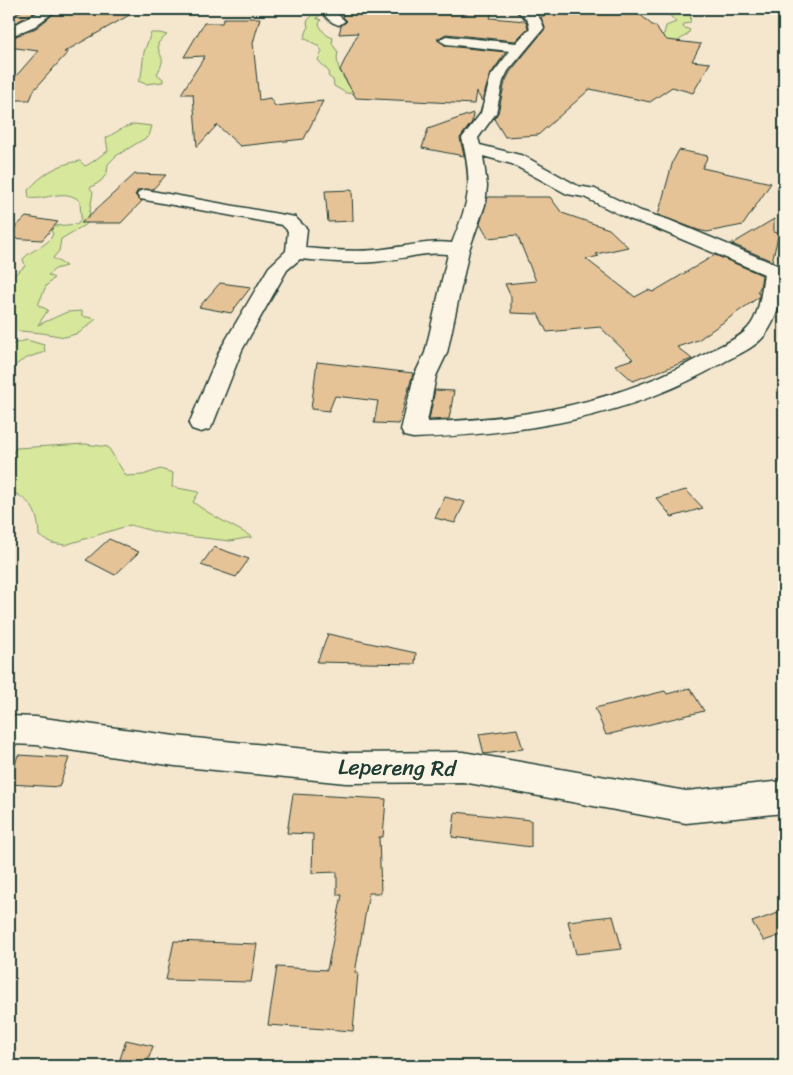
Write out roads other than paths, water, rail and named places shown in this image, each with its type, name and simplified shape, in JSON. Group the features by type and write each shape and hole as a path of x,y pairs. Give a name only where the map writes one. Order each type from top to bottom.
{"street":[{"path":"9,33 30,23 52,9"},
{"path":"328,9 339,21"},
{"path":"473,150 503,155 518,160 573,190 589,194 635,215 768,267 779,274 757,332 700,369 630,398 554,418 454,430 413,430 425,376 436,353 459,250 476,205 477,167 470,138 476,127 487,116 493,98 493,90 503,68 537,28 531,14 520,9"},
{"path":"446,40 521,48"},
{"path":"146,195 288,221 298,229 295,253 279,268 231,350 201,424"},
{"path":"295,253 351,257 375,256 436,247 459,250"},
{"name":"Lepereng Rd","path":"9,730 36,731 175,752 346,768 463,767 686,807 784,798"}]}
